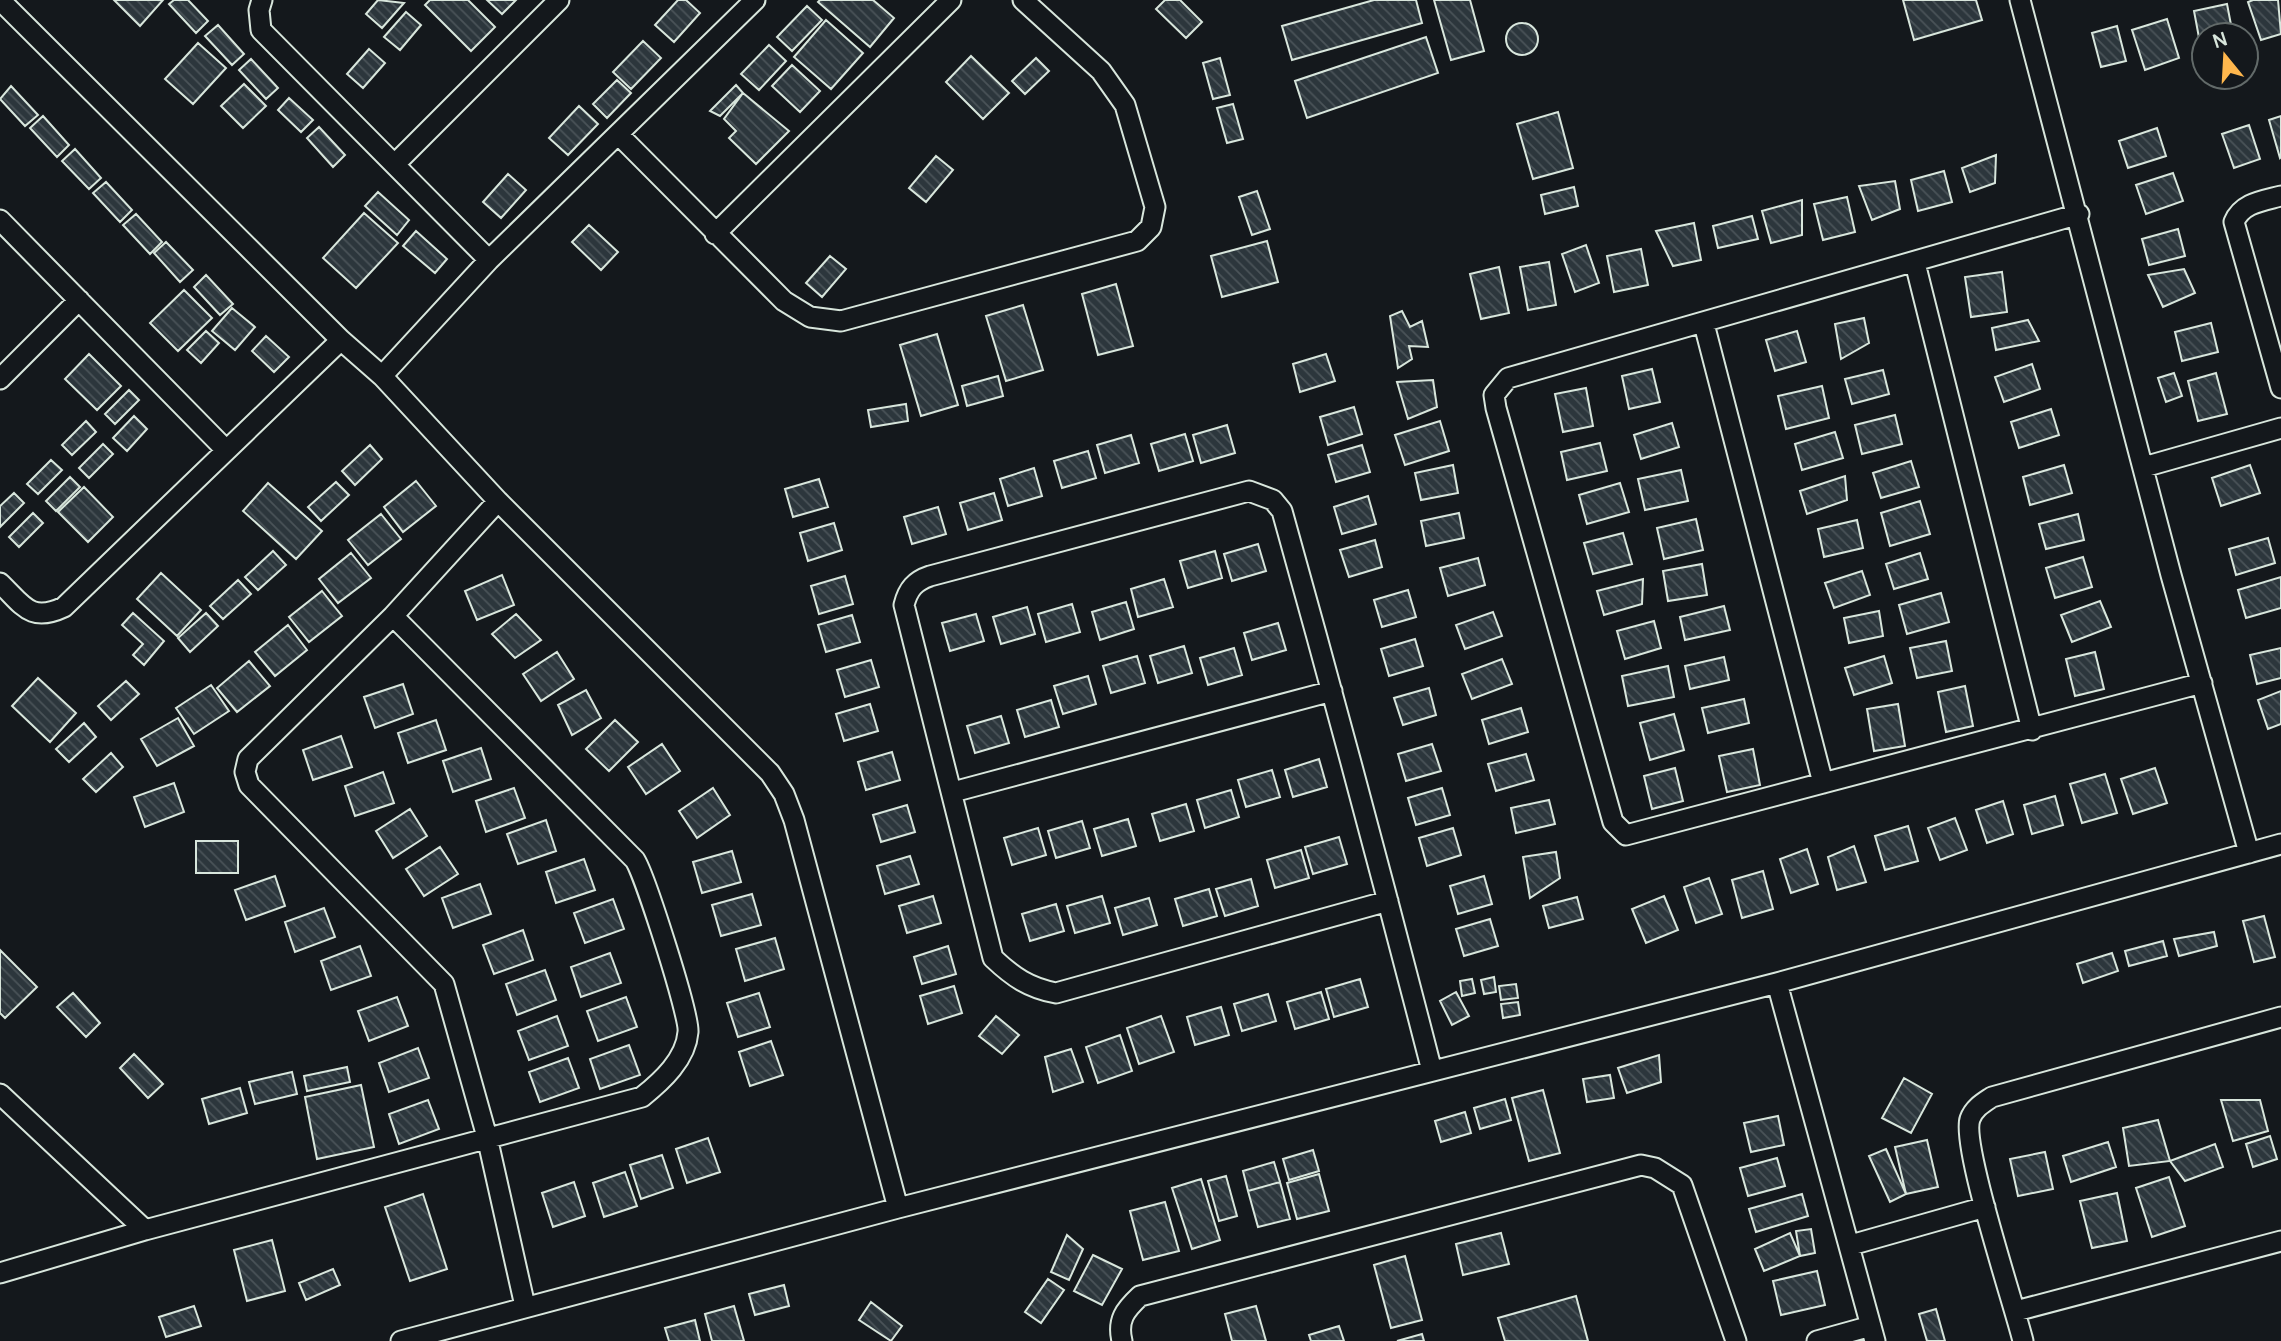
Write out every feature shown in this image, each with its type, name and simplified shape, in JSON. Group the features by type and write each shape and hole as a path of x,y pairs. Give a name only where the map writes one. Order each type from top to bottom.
{"street":[{"path":"0,0 341,340 382,376 498,501 770,773 784,794 794,820 898,1208"},
{"path":"262,0 259,10 261,30 489,260"},
{"path":"395,164 559,0"},
{"path":"382,376 489,260 755,0"},
{"path":"715,234 951,0"},
{"path":"618,134 784,302 810,317 841,321 1137,241 1151,227 1155,207 1125,105 1101,71 1023,0"},
{"path":"2020,0 2249,853"},
{"path":"2281,196 2250,204 2238,212 2234,222 2281,388"},
{"path":"2079,214 1704,324 1508,378 1494,395 1496,408 1616,826 1626,835 2202,683"},
{"path":"0,220 226,450"},
{"path":"1915,263 2032,730"},
{"path":"0,379 79,300"},
{"path":"1704,324 1822,783"},
{"path":"0,583 31,613 48,615 64,607 341,340"},
{"path":"2144,467 2281,428"},
{"path":"1388,901 1056,993 1033,989 993,958 904,605 907,592 919,580 1249,491 1273,499 1282,511 1332,691 1388,901 1432,1071"},
{"path":"498,501 393,616 248,759 245,772 249,785 443,984 487,1138 525,1306"},
{"path":"0,1273 145,1230 642,1097 665,1078 680,1056 689,1031 647,884 635,860 393,616"},
{"path":"953,792 1332,691"},
{"path":"401,1341 898,1208 1777,983 2281,844"},
{"path":"1777,983 1851,1245 1873,1334 1816,1341"},
{"path":"2024,1341 1985,1207 1968,1132 1970,1119 1977,1107 1992,1097 2281,1017"},
{"path":"0,1094 145,1230"},
{"path":"1122,1341 1119,1328 1124,1312 1140,1296 1641,1166 1655,1168 1682,1185 1736,1341"},
{"path":"1851,1245 1985,1207"},
{"path":"2016,1311 2281,1241"}],"building":[{"path":"114,0 163,0 140,26"},
{"path":"174,0 188,0 208,21 196,33 169,4"},
{"path":"378,0 404,3 382,28 366,14"},
{"path":"430,0 468,0 495,27 471,51 425,5"},
{"path":"487,0 516,0 502,14"},
{"path":"678,0 686,0 700,13 674,42 655,25"},
{"path":"873,0 894,18 870,47 818,2"},
{"path":"1165,0 1180,0 1202,22 1186,38 1156,9"},
{"path":"1374,0 1416,0 1422,23 1292,60 1282,26"},
{"path":"1434,0 1470,0 1484,51 1451,60"},
{"path":"1903,0 1976,0 1982,20 1914,40"},
{"path":"2278,0 2281,34 2261,40 2260,21 2254,21 2248,2"},
{"path":"2227,4 2230,21 2196,21 2194,11"},
{"path":"807,6 822,20 792,51 777,37"},
{"path":"406,12 421,25 400,50 384,37"},
{"path":"2167,19 2179,58 2145,70 2132,30"},
{"path":"826,20 863,53 831,89 794,57"},
{"path":"1522,23 1533,28 1538,39 1533,50 1522,55 1511,50 1506,39 1511,28"},
{"path":"218,25 244,54 232,65 205,36"},
{"path":"2117,26 2126,61 2101,67 2092,33"},
{"path":"1426,37 1438,73 1307,118 1295,81"},
{"path":"643,41 661,58 631,89 613,72"},
{"path":"198,43 226,68 193,104 165,79"},
{"path":"769,45 786,61 759,90 741,74"},
{"path":"369,49 385,63 363,88 347,74"},
{"path":"971,56 1009,93 983,119 946,82"},
{"path":"1036,58 1049,71 1025,94 1012,81"},
{"path":"1220,58 1230,95 1213,99 1203,63"},
{"path":"251,59 278,88 266,99 239,70"},
{"path":"792,65 820,91 800,112 772,86"},
{"path":"617,80 631,93 607,118 593,104"},
{"path":"244,84 266,106 243,128 221,106"},
{"path":"736,85 743,93 720,116 710,111"},
{"path":"11,86 38,115 25,126 0,99"},
{"path":"743,93 789,131 756,164 729,138 736,131 724,119"},
{"path":"289,98 313,120 301,132 278,110"},
{"path":"1233,104 1243,139 1227,143 1217,108"},
{"path":"579,106 598,124 568,155 549,138"},
{"path":"1558,112 1573,168 1533,179 1517,124"},
{"path":"43,116 69,145 57,157 30,128"},
{"path":"2281,116 2281,157 2280,158 2269,120"},
{"path":"2249,125 2260,159 2234,168 2222,134"},
{"path":"319,127 345,155 333,167 307,138"},
{"path":"2157,128 2166,156 2128,168 2119,141"},
{"path":"75,149 101,178 89,189 62,161"},
{"path":"1996,155 1995,183 1970,192 1962,168"},
{"path":"936,156 953,170 926,202 909,188"},
{"path":"1944,171 1952,202 1918,211 1911,180"},
{"path":"2173,173 2183,201 2146,214 2136,185"},
{"path":"508,174 526,190 501,218 483,202"},
{"path":"1895,181 1900,209 1872,220 1859,186"},
{"path":"106,182 132,210 120,222 93,193"},
{"path":"1574,187 1578,206 1545,214 1541,195"},
{"path":"1257,191 1270,229 1252,235 1239,197"},
{"path":"378,192 409,220 397,235 365,206"},
{"path":"1847,197 1855,232 1823,240 1814,204"},
{"path":"1802,200 1802,235 1771,243 1762,211"},
{"path":"364,213 398,243 356,288 323,258"},
{"path":"136,214 162,242 150,254 123,225"},
{"path":"1752,216 1758,239 1718,248 1713,226"},
{"path":"1694,223 1701,260 1673,266 1656,231"},
{"path":"589,225 618,252 601,270 572,242"},
{"path":"2178,229 2185,256 2149,265 2142,239"},
{"path":"416,231 447,259 435,273 403,246"},
{"path":"1267,241 1278,282 1222,297 1211,256"},
{"path":"166,242 193,270 180,282 154,253"},
{"path":"1586,245 1599,283 1575,292 1562,254"},
{"path":"1641,249 1648,285 1614,292 1607,256"},
{"path":"830,256 846,269 822,297 806,283"},
{"path":"1549,262 1556,305 1528,310 1520,267"},
{"path":"1499,267 1509,313 1481,319 1470,274"},
{"path":"2184,269 2195,293 2163,307 2148,275"},
{"path":"2002,272 2007,312 1971,317 1965,277"},
{"path":"206,275 233,304 220,315 194,287"},
{"path":"1116,284 1133,346 1098,355 1082,294"},
{"path":"184,290 212,318 178,351 150,323"},
{"path":"1023,305 1043,370 1006,381 986,316"},
{"path":"232,308 255,327 235,350 212,331"},
{"path":"1402,311 1410,327 1422,321 1428,347 1409,346 1412,359 1398,368 1390,316"},
{"path":"1864,318 1869,343 1841,359 1835,324"},
{"path":"2028,320 2039,341 1996,350 1992,328"},
{"path":"2211,323 2218,352 2182,361 2175,332"},
{"path":"206,331 219,343 201,363 187,350"},
{"path":"1797,331 1806,362 1775,371 1766,340"},
{"path":"937,334 958,405 921,416 900,345"},
{"path":"266,336 289,357 274,372 252,351"},
{"path":"89,354 121,386 97,410 65,379"},
{"path":"1326,354 1335,381 1300,392 1293,364"},
{"path":"2032,364 2040,389 2004,402 1995,377"},
{"path":"1652,369 1660,402 1629,409 1622,376"},
{"path":"1883,370 1889,394 1852,404 1845,379"},
{"path":"2174,373 2182,396 2166,402 2158,378"},
{"path":"2216,373 2227,414 2198,421 2188,381"},
{"path":"998,376 1003,396 967,406 962,386"},
{"path":"1433,380 1437,407 1408,419 1397,382"},
{"path":"1822,386 1829,418 1786,429 1778,396"},
{"path":"1586,388 1593,426 1563,432 1555,394"},
{"path":"129,390 139,400 115,424 105,414"},
{"path":"906,404 908,421 871,427 868,410"},
{"path":"1354,407 1362,434 1328,445 1320,417"},
{"path":"2051,409 2059,435 2019,448 2011,422"},
{"path":"1895,415 1902,444 1862,454 1855,425"},
{"path":"134,416 147,429 127,451 113,438"},
{"path":"86,421 96,432 72,455 62,445"},
{"path":"1440,421 1449,451 1405,465 1395,435"},
{"path":"1672,423 1679,447 1641,459 1634,435"},
{"path":"1227,425 1235,453 1201,463 1193,435"},
{"path":"1835,432 1843,458 1802,470 1795,444"},
{"path":"1185,434 1193,461 1159,471 1151,444"},
{"path":"1131,435 1139,463 1105,473 1097,445"},
{"path":"1600,443 1607,471 1567,480 1561,452"},
{"path":"103,444 113,454 89,478 79,468"},
{"path":"370,445 382,459 355,485 342,471"},
{"path":"1362,445 1370,472 1336,482 1328,455"},
{"path":"1088,451 1096,478 1062,488 1054,461"},
{"path":"51,460 62,470 38,494 27,484"},
{"path":"1911,461 1919,487 1881,498 1873,473"},
{"path":"1453,465 1458,493 1421,500 1415,473"},
{"path":"2064,465 2072,493 2030,505 2023,477"},
{"path":"2250,465 2260,493 2221,506 2212,478"},
{"path":"1034,468 1042,496 1008,506 1000,479"},
{"path":"1681,470 1688,501 1645,510 1638,479"},
{"path":"1845,476 1847,500 1807,514 1800,491"},
{"path":"70,477 80,487 56,511 46,501"},
{"path":"819,479 828,507 793,517 785,489"},
{"path":"416,481 436,506 403,532 384,507"},
{"path":"336,482 349,495 321,521 308,507"},
{"path":"268,483 322,531 296,559 243,511"},
{"path":"1620,483 1629,512 1587,524 1579,495"},
{"path":"84,487 113,517 88,542 58,512"},
{"path":"14,493 24,503 0,527 0,506"},
{"path":"994,493 1002,520 968,530 960,503"},
{"path":"1368,496 1376,524 1342,534 1334,507"},
{"path":"1920,501 1930,534 1890,546 1881,513"},
{"path":"938,507 946,534 912,544 904,517"},
{"path":"33,513 43,523 19,547 9,537"},
{"path":"1459,513 1464,538 1426,546 1421,521"},
{"path":"381,514 401,539 368,565 348,540"},
{"path":"2078,514 2084,540 2046,549 2039,524"},
{"path":"1696,519 1703,550 1664,559 1657,528"},
{"path":"1857,520 1863,548 1824,557 1818,529"},
{"path":"834,523 842,550 808,561 800,533"},
{"path":"1623,533 1632,564 1593,574 1584,543"},
{"path":"2268,538 2275,563 2236,575 2229,549"},
{"path":"1375,540 1382,567 1349,577 1340,550"},
{"path":"1258,544 1266,571 1232,581 1224,554"},
{"path":"273,551 286,565 258,590 245,577"},
{"path":"1215,551 1222,578 1188,588 1180,561"},
{"path":"351,553 371,578 338,603 319,579"},
{"path":"1920,553 1928,579 1894,589 1886,564"},
{"path":"2083,557 2092,587 2055,598 2046,568"},
{"path":"1478,558 1485,585 1448,596 1440,568"},
{"path":"1702,564 1707,595 1668,601 1663,571"},
{"path":"1862,571 1870,595 1834,608 1825,583"},
{"path":"161,573 201,610 177,636 137,599"},
{"path":"502,575 514,605 477,620 465,591"},
{"path":"845,576 853,604 819,614 811,586"},
{"path":"2281,577 2281,608 2246,618 2238,590"},
{"path":"1164,579 1173,607 1138,617 1131,589"},
{"path":"1643,579 1642,604 1604,615 1597,591"},
{"path":"238,580 251,594 223,619 210,606"},
{"path":"1408,590 1416,617 1382,627 1374,600"},
{"path":"322,591 342,616 309,642 289,617"},
{"path":"1941,593 1949,622 1907,634 1899,605"},
{"path":"2100,601 2111,627 2072,642 2061,615"},
{"path":"1126,602 1134,629 1100,640 1092,612"},
{"path":"1072,604 1080,632 1046,642 1038,614"},
{"path":"1724,606 1730,630 1685,640 1680,617"},
{"path":"1027,607 1035,634 1001,644 993,617"},
{"path":"1879,611 1883,636 1849,643 1844,618"},
{"path":"1493,612 1502,636 1465,649 1456,625"},
{"path":"133,613 164,641 144,665 133,655 143,644 122,625"},
{"path":"206,613 218,626 190,652 178,638"},
{"path":"516,614 541,640 515,658 492,634"},
{"path":"976,614 984,641 950,651 942,623"},
{"path":"852,615 860,642 826,652 818,625"},
{"path":"1654,621 1661,648 1625,659 1617,631"},
{"path":"1278,623 1286,650 1252,660 1244,633"},
{"path":"288,625 307,650 275,676 255,652"},
{"path":"1415,639 1423,666 1389,676 1381,649"},
{"path":"1946,641 1952,671 1917,678 1910,648"},
{"path":"1184,646 1192,673 1158,683 1150,656"},
{"path":"1234,648 1242,675 1208,685 1200,658"},
{"path":"2281,648 2281,678 2257,684 2250,655"},
{"path":"557,652 574,679 541,701 523,674"},
{"path":"2095,652 2104,689 2075,696 2066,659"},
{"path":"1137,656 1145,683 1111,693 1103,666"},
{"path":"1884,656 1892,683 1854,695 1845,668"},
{"path":"1724,657 1729,680 1690,689 1685,666"},
{"path":"1502,659 1512,684 1472,699 1462,674"},
{"path":"871,660 879,687 845,697 837,670"},
{"path":"249,661 270,686 237,712 217,688"},
{"path":"1668,666 1674,697 1628,706 1622,676"},
{"path":"1088,676 1096,704 1063,714 1054,686"},
{"path":"38,678 76,713 50,742 12,706"},
{"path":"126,681 139,694 111,720 98,706"},
{"path":"403,684 413,714 375,728 364,697"},
{"path":"211,685 229,711 194,734 176,708"},
{"path":"1965,686 1973,726 1946,732 1938,692"},
{"path":"1429,688 1436,715 1403,725 1394,698"},
{"path":"586,690 601,718 572,735 558,705"},
{"path":"2281,691 2281,724 2268,729 2258,700"},
{"path":"1744,699 1749,723 1708,733 1702,708"},
{"path":"1051,700 1059,727 1025,737 1017,710"},
{"path":"870,704 878,731 844,741 836,714"},
{"path":"1898,704 1905,746 1874,751 1867,709"},
{"path":"1521,708 1528,732 1489,744 1482,720"},
{"path":"1674,714 1684,750 1650,760 1640,723"},
{"path":"1001,716 1009,743 975,753 967,726"},
{"path":"178,718 194,746 157,766 141,739"},
{"path":"436,720 446,750 408,763 398,733"},
{"path":"615,720 638,742 609,771 586,749"},
{"path":"84,723 96,737 69,762 56,749"},
{"path":"341,736 352,767 313,780 303,750"},
{"path":"662,744 680,771 646,794 628,767"},
{"path":"1432,744 1441,771 1406,781 1398,754"},
{"path":"481,748 491,779 453,792 443,761"},
{"path":"1753,749 1760,785 1727,792 1719,756"},
{"path":"892,752 900,780 866,790 858,762"},
{"path":"111,753 123,767 96,792 83,779"},
{"path":"1526,754 1534,780 1496,791 1488,764"},
{"path":"1319,759 1327,787 1293,797 1285,770"},
{"path":"1675,768 1683,801 1652,809 1644,776"},
{"path":"2155,768 2167,803 2133,814 2121,779"},
{"path":"1272,770 1280,797 1246,807 1238,780"},
{"path":"383,772 394,803 355,816 345,786"},
{"path":"2105,774 2117,813 2082,823 2070,784"},
{"path":"174,783 184,812 145,827 134,797"},
{"path":"514,788 525,818 486,832 476,801"},
{"path":"713,788 730,815 697,838 679,811"},
{"path":"1442,788 1450,815 1416,825 1408,798"},
{"path":"1231,790 1239,817 1205,828 1197,800"},
{"path":"2055,796 2063,825 2032,834 2024,805"},
{"path":"1549,800 1555,824 1516,833 1511,808"},
{"path":"2003,801 2013,834 1987,843 1976,810"},
{"path":"1186,804 1194,831 1160,841 1152,814"},
{"path":"907,805 915,832 881,842 873,815"},
{"path":"410,809 427,836 393,858 376,831"},
{"path":"1955,818 1967,850 1940,860 1928,828"},
{"path":"1128,819 1136,846 1102,856 1094,829"},
{"path":"546,820 556,851 518,864 507,834"},
{"path":"1082,821 1090,848 1056,858 1048,831"},
{"path":"1908,826 1918,861 1885,870 1875,836"},
{"path":"1038,828 1046,855 1012,865 1004,838"},
{"path":"1453,828 1461,855 1427,866 1419,838"},
{"path":"1339,837 1347,864 1313,874 1305,847"},
{"path":"196,841 238,841 238,873 196,873"},
{"path":"1854,846 1866,882 1837,890 1828,857"},
{"path":"440,847 458,874 424,896 406,869"},
{"path":"1807,849 1818,884 1791,893 1780,859"},
{"path":"1301,850 1309,878 1275,888 1267,860"},
{"path":"732,851 741,882 702,893 693,862"},
{"path":"1556,852 1560,878 1530,898 1523,857"},
{"path":"910,856 919,884 885,894 877,866"},
{"path":"584,859 595,890 556,903 546,872"},
{"path":"1763,871 1773,909 1742,918 1732,880"},
{"path":"275,876 285,906 246,920 235,890"},
{"path":"1484,876 1492,904 1458,914 1450,886"},
{"path":"1709,878 1722,914 1696,923 1684,887"},
{"path":"1251,879 1258,906 1225,916 1216,889"},
{"path":"480,884 491,914 453,928 442,898"},
{"path":"1209,889 1217,916 1183,926 1175,899"},
{"path":"752,894 761,925 721,936 712,905"},
{"path":"933,896 941,923 907,933 899,906"},
{"path":"1102,896 1110,923 1075,933 1067,906"},
{"path":"1664,896 1678,930 1646,943 1632,909"},
{"path":"1577,897 1583,919 1549,928 1543,906"},
{"path":"1149,898 1157,925 1123,935 1115,908"},
{"path":"613,899 624,929 585,943 574,913"},
{"path":"1056,904 1064,931 1030,941 1022,914"},
{"path":"324,908 335,937 295,952 285,922"},
{"path":"2264,916 2275,957 2254,962 2243,921"},
{"path":"1490,919 1498,946 1464,956 1456,929"},
{"path":"523,930 533,960 494,974 483,945"},
{"path":"2214,932 2217,946 2179,956 2174,939"},
{"path":"775,938 784,969 745,981 736,949"},
{"path":"2163,941 2167,956 2129,966 2125,951"},
{"path":"360,946 371,976 331,990 321,961"},
{"path":"948,946 956,974 922,984 914,957"},
{"path":"0,950 37,987 5,1018 0,1013"},
{"path":"610,953 621,983 581,997 571,967"},
{"path":"2112,953 2118,971 2083,983 2077,964"},
{"path":"545,970 556,1000 517,1015 506,984"},
{"path":"1494,977 1496,992 1484,994 1481,980"},
{"path":"1360,979 1368,1007 1334,1017 1326,989"},
{"path":"1472,979 1475,993 1462,996 1460,981"},
{"path":"1516,984 1518,998 1501,1000 1499,986"},
{"path":"954,986 962,1013 928,1024 920,996"},
{"path":"1321,992 1329,1019 1295,1029 1287,1002"},
{"path":"1456,992 1469,1016 1452,1025 1440,1001"},
{"path":"73,993 100,1023 86,1037 57,1007"},
{"path":"759,993 770,1027 738,1037 727,1003"},
{"path":"1268,994 1276,1021 1242,1031 1234,1004"},
{"path":"397,997 408,1026 369,1041 358,1011"},
{"path":"626,997 637,1027 598,1041 587,1011"},
{"path":"1518,1002 1520,1015 1503,1018 1501,1004"},
{"path":"1221,1007 1229,1035 1195,1045 1187,1017"},
{"path":"557,1016 568,1046 529,1060 518,1031"},
{"path":"996,1016 1019,1035 1002,1054 979,1036"},
{"path":"1161,1016 1174,1052 1139,1064 1127,1028"},
{"path":"1120,1035 1132,1071 1098,1083 1086,1047"},
{"path":"771,1041 783,1075 750,1086 739,1052"},
{"path":"629,1045 640,1075 600,1089 590,1059"},
{"path":"418,1048 429,1078 389,1092 379,1063"},
{"path":"1071,1049 1083,1082 1053,1092 1045,1057"},
{"path":"134,1054 163,1084 148,1098 120,1068"},
{"path":"1659,1055 1661,1082 1627,1093 1618,1068"},
{"path":"568,1058 579,1088 540,1102 529,1072"},
{"path":"347,1067 350,1082 307,1091 304,1076"},
{"path":"292,1072 297,1094 255,1104 249,1082"},
{"path":"1610,1075 1614,1098 1587,1102 1583,1079"},
{"path":"1904,1078 1932,1094 1911,1133 1882,1118"},
{"path":"361,1085 374,1147 317,1159 305,1097"},
{"path":"240,1088 247,1113 209,1124 202,1099"},
{"path":"1543,1090 1560,1153 1529,1161 1512,1098"},
{"path":"1505,1099 1511,1120 1480,1129 1474,1108"},
{"path":"428,1100 439,1129 399,1144 389,1114"},
{"path":"2221,1100 2260,1100 2268,1131 2233,1141"},
{"path":"1465,1112 1471,1133 1441,1142 1435,1121"},
{"path":"1778,1116 1784,1145 1751,1152 1744,1123"},
{"path":"2158,1120 2170,1161 2129,1166 2123,1128"},
{"path":"2270,1136 2277,1159 2253,1167 2246,1144"},
{"path":"708,1138 720,1172 687,1183 676,1149"},
{"path":"1927,1140 1938,1187 1906,1194 1895,1147"},
{"path":"2108,1142 2116,1167 2071,1182 2063,1156"},
{"path":"2215,1144 2223,1167 2185,1181 2170,1161"},
{"path":"1886,1149 1906,1194 1890,1202 1869,1156"},
{"path":"1313,1150 1319,1171 1289,1180 1283,1159"},
{"path":"2045,1152 2053,1189 2018,1196 2010,1159"},
{"path":"662,1155 673,1188 641,1199 630,1165"},
{"path":"1777,1158 1785,1186 1748,1196 1740,1168"},
{"path":"1274,1162 1280,1182 1248,1191 1243,1171"},
{"path":"625,1172 637,1206 604,1217 593,1183"},
{"path":"1319,1174 1329,1211 1297,1219 1287,1183"},
{"path":"1226,1176 1237,1216 1219,1221 1208,1181"},
{"path":"2169,1177 2185,1226 2152,1237 2136,1188"},
{"path":"1201,1179 1220,1240 1192,1249 1172,1188"},
{"path":"574,1182 585,1216 553,1227 542,1193"},
{"path":"1280,1182 1290,1219 1258,1227 1248,1191"},
{"path":"2117,1193 2127,1241 2092,1248 2080,1201"},
{"path":"423,1194 447,1269 410,1281 385,1207"},
{"path":"1802,1194 1808,1216 1756,1232 1749,1209"},
{"path":"1165,1202 1179,1251 1143,1260 1130,1211"},
{"path":"1811,1229 1815,1253 1800,1256 1796,1231"},
{"path":"1501,1233 1509,1264 1463,1275 1456,1244"},
{"path":"1790,1233 1800,1256 1764,1271 1755,1249"},
{"path":"1067,1235 1083,1249 1069,1280 1051,1272"},
{"path":"272,1240 285,1291 247,1301 234,1250"},
{"path":"1093,1255 1122,1269 1102,1305 1074,1291"},
{"path":"1405,1256 1422,1320 1391,1328 1374,1265"},
{"path":"333,1269 340,1285 306,1300 299,1283"},
{"path":"1817,1271 1825,1305 1781,1315 1773,1281"},
{"path":"1048,1279 1064,1290 1041,1323 1025,1312"},
{"path":"784,1285 789,1306 755,1315 749,1294"},
{"path":"1576,1296 1588,1341 1505,1341 1498,1318"},
{"path":"871,1302 902,1326 891,1341 859,1320"},
{"path":"194,1306 201,1326 166,1337 159,1317"},
{"path":"734,1306 744,1341 712,1341 705,1314"},
{"path":"1256,1306 1266,1341 1232,1341 1225,1314"},
{"path":"1936,1309 1945,1341 1927,1341 1919,1314"},
{"path":"695,1320 700,1341 669,1341 665,1328"},
{"path":"1339,1326 1344,1341 1311,1341 1309,1335"},
{"path":"1422,1334 1424,1341 1397,1341"}]}
